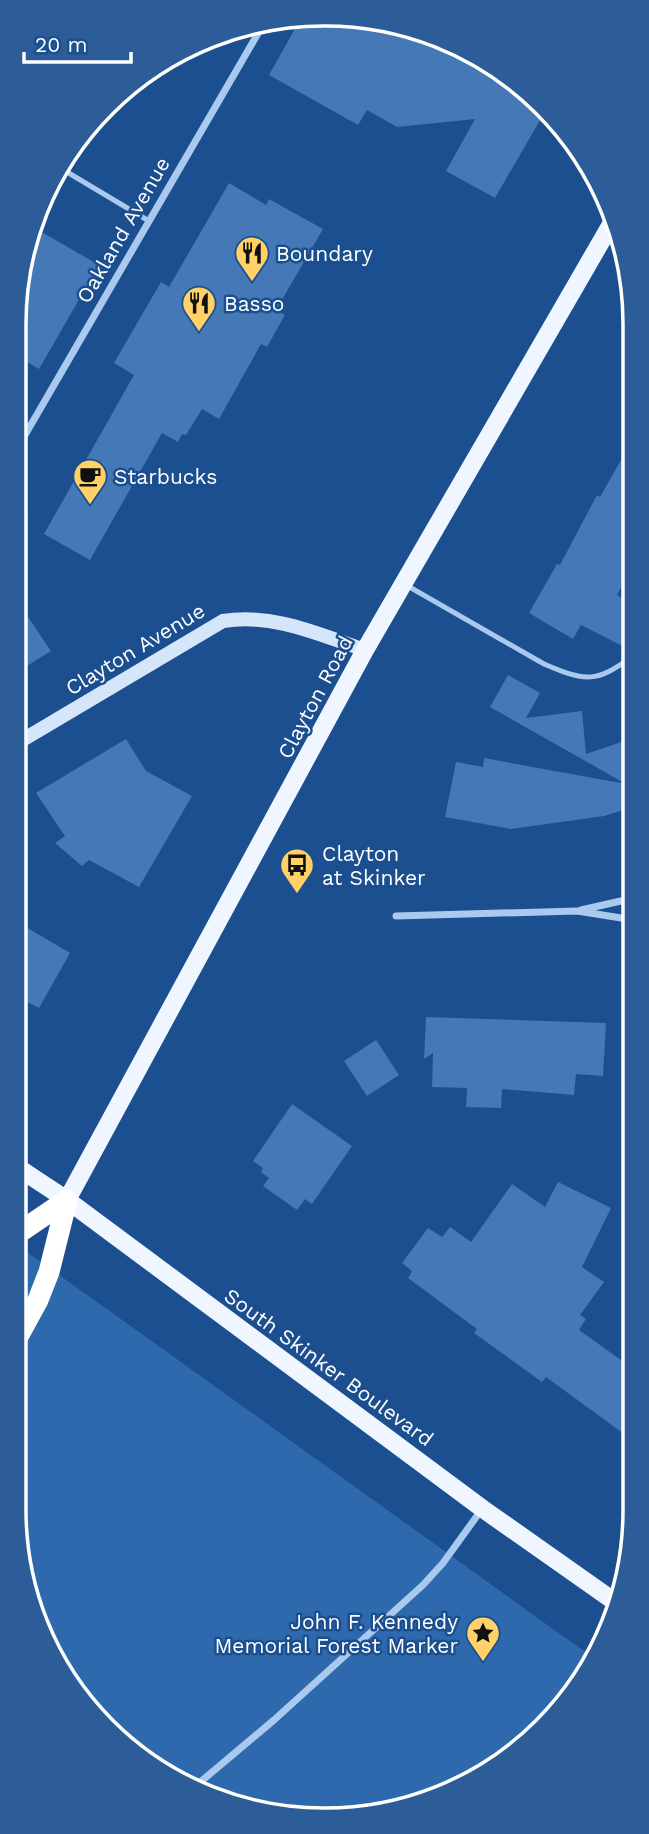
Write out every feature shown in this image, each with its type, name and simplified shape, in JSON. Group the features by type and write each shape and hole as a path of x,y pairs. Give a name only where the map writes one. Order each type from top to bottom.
{"highway":[{"path":"26,1228 67,1200"},
{"path":"26,1322 45,1282 67,1200"}],"main road":[{"name":"Clayton Road","path":"67,1200 365,650 608,231"},
{"name":"South Skinker Boulevard","path":"26,1173 67,1200 483,1509 609,1598"}],"street":[{"name":"Oakland Avenue","path":"26,433 258,34"},
{"name":"Clayton Avenue","path":"26,738 223,621 245,618 273,620 365,650"},
{"path":"577,911 623,901"},
{"path":"396,916 577,911 623,918"},
{"path":"202,1781 274,1720 423,1585 483,1509"}],"lane":[{"path":"68,172 149,221"},
{"path":"404,584 544,664 565,673 588,679 612,671 623,663"}],"shaded area":[{"path":"26,1252 586,1652 549,1706 506,1746 456,1777 402,1798 344,1807 286,1805 229,1792 175,1768 128,1734 100,1706 66,1659 49,1624 36,1587 26,1510"}],"building":[{"path":"324,26 383,32 439,49 474,66 521,100 540,119 495,198 446,171 475,119 397,127 367,110 358,125 269,75 295,28"},
{"path":"229,183 266,205 269,199 323,229 276,310 285,315 267,347 261,344 219,419 202,409 186,435 182,434 178,442 162,433 90,560 44,534 134,375 114,363 161,282 169,287"},
{"path":"41,232 99,265 39,369 26,361 26,324 32,266"},
{"path":"623,457 623,584 617,595 623,598 623,646 581,625 573,639 529,613 557,564 560,565 597,495 600,497"},
{"path":"26,614 51,651 26,667"},
{"path":"508,675 540,693 526,718 582,711 586,754 623,741 623,782 490,707"},
{"path":"126,739 146,771 192,796 139,887 89,860 82,866 55,843 65,836 36,793"},
{"path":"484,758 623,783 623,810 604,816 511,829 445,817 456,762 483,767"},
{"path":"26,927 70,953 39,1008 26,1001"},
{"path":"426,1017 606,1023 603,1076 576,1074 574,1095 502,1089 501,1108 466,1107 467,1088 432,1087 433,1053 424,1059"},
{"path":"376,1040 399,1075 367,1096 344,1061"},
{"path":"292,1104 352,1146 312,1204 305,1199 297,1210 263,1186 269,1178 261,1172 263,1168 253,1161"},
{"path":"558,1182 611,1208 582,1267 604,1282 580,1315 586,1319 579,1330 623,1361 623,1433 546,1377 542,1382 474,1333 477,1329 408,1278 412,1271 402,1263 428,1228 442,1237 450,1227 471,1242 512,1184 545,1207"}],"place":[{"name":"Boundary","path":"252,283"},
{"name":"Basso","path":"199,333"},
{"name":"Starbucks","path":"90,506"},
{"name":"Clayton at Skinker","path":"297,895"},
{"name":"John F. Kennedy Memorial Forest Marker","path":"483,1663"}]}
